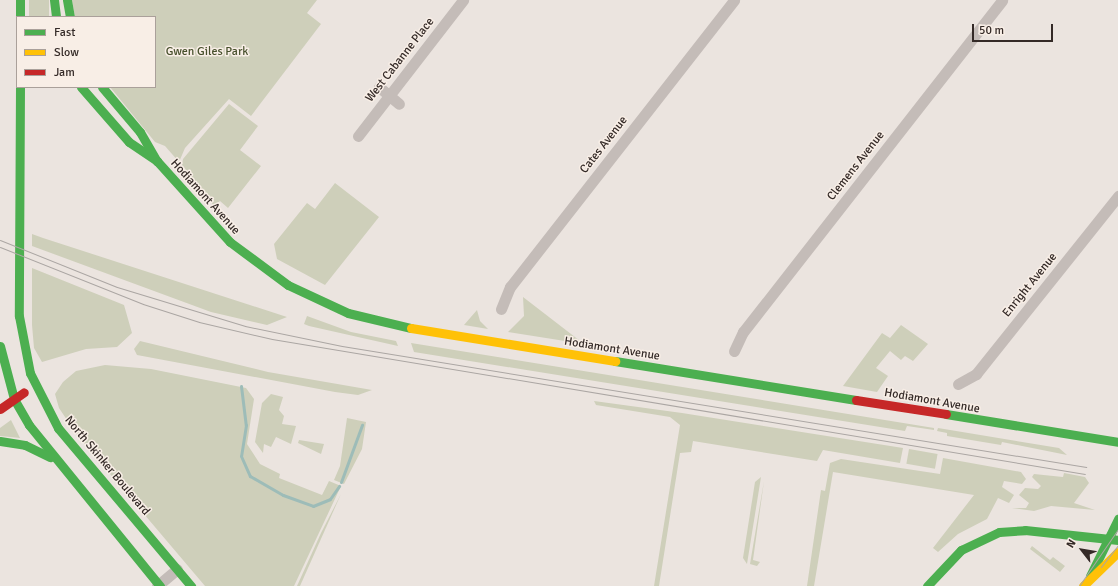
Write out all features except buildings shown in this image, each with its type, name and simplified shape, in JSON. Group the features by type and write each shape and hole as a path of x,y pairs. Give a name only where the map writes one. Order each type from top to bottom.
{"street":[{"path":"20,0 20,16"},
{"path":"54,0 56,16"},
{"path":"67,0 70,16"},
{"name":"West Cabanne Place","path":"358,136 463,0"},
{"name":"Cates Avenue","path":"501,309 510,287 734,0"},
{"name":"Clemens Avenue","path":"734,351 743,332 1002,0"},
{"path":"379,87 399,104"},
{"name":"North Skinker Boulevard","path":"20,88 19,316 24,356 34,385 71,444 190,586"},
{"name":"Hodiamont Avenue","path":"82,88 129,142 157,162"},
{"name":"Hodiamont Avenue","path":"103,88 140,132 157,162 212,225 248,259 306,296 348,313 403,327 1118,442"},
{"name":"Enright Avenue","path":"958,384 976,374 1118,196"},
{"path":"0,346 14,399 53,458 159,585 177,569"},
{"path":"0,409 34,385"},
{"path":"0,441 25,445 53,458"},
{"path":"1083,586 1090,576 1105,540 1118,519"},
{"path":"927,586 961,550 998,532 1037,531 1105,540 1118,540"},
{"path":"1090,576 1118,552"}],"green space":[{"path":"29,0 49,0 49,16 29,16"},
{"name":"Gwen Giles Park","path":"72,0 317,0 307,13 321,24 251,116 229,99 185,148 179,162 165,146 155,142 111,88 156,88 156,16 75,16"},
{"path":"229,104 258,126 240,150 261,166 228,208 220,201 214,206 182,165 183,159"},
{"path":"335,183 379,217 325,285 277,259 274,244 307,203 315,209"},
{"path":"32,234 287,317 267,325 211,312 32,246"},
{"path":"32,268 124,305 132,333 117,347 86,349 42,362 34,348 32,325"},
{"path":"523,297 584,344 508,332 524,316"},
{"path":"477,310 480,321 488,329 464,325"},
{"path":"307,316 351,332 396,341 398,346 309,326 304,324"},
{"path":"901,325 928,344 913,361 905,356 901,360 890,351 876,368 888,376 877,392 843,386 882,333 890,338"},
{"path":"140,341 268,372 372,390 358,395 335,392 137,355 134,349"},
{"path":"411,343 934,428 934,430 907,426 905,431 414,352"},
{"path":"105,365 151,369 246,388 254,399 247,444 260,464 280,474 279,478 322,495 329,481 341,486 294,586 205,586 77,435 59,408 55,394 63,382 76,371"},
{"path":"271,394 283,397 279,410 284,416 282,424 296,426 291,444 276,437 271,447 264,444 263,453 255,442 262,403"},
{"path":"594,401 682,413 903,448 900,463 823,450 817,461 693,441 691,452 680,453 659,586 654,586 680,425 670,417 596,405"},
{"path":"347,418 366,422 362,449 344,484 334,480 340,466"},
{"path":"11,420 20,438 0,436 0,428"},
{"path":"938,428 1059,448 1067,455 1002,442 1001,445 947,436 947,433 937,431"},
{"path":"299,440 324,444 321,454 298,443"},
{"path":"909,449 938,454 935,469 906,464"},
{"path":"943,458 1021,472 1026,479 1022,484 1004,481 1002,487 1014,495 1009,503 998,498 987,519 958,534 938,552 933,548 974,495 833,472 814,586 807,586 821,490 825,491 830,463 841,459 940,474"},
{"path":"1064,473 1085,477 1089,483 1074,503 1095,510 1051,506 1034,511 1012,508 1026,508 1029,503 1019,495 1025,488 1038,489 1041,486 1032,477 1034,474 1063,477"},
{"path":"761,477 747,564 743,558 755,482"},
{"path":"764,481 753,560 760,562 757,566 750,564"},
{"path":"341,494 300,586 297,586 321,533"},
{"path":"1032,546 1050,560 1053,557 1065,566 1060,572 1030,549"}],"waterway":[{"path":"241,386 246,425 241,456 250,476 283,495 313,506 330,499 339,486"},
{"path":"341,482 362,425"}],"tram line":[{"path":"0,240 117,287 245,326 342,346 1086,467"},
{"path":"0,247 143,304 199,322 272,339 1085,474"},
{"path":"1079,586 1118,529"},
{"path":"1101,567 1118,545"}],"traffic: fast":[{"path":"20,0 20,16"},
{"path":"54,0 56,16"},
{"path":"67,0 70,16"},
{"path":"20,88 19,316 30,373 58,428 191,586"},
{"path":"82,88 129,142 157,161"},
{"path":"103,88 140,132 157,161 230,242 288,285 348,313 411,328"},
{"path":"0,346 14,399 29,425 160,586"},
{"path":"615,361 856,400"},
{"path":"946,414 1118,442"},
{"path":"0,441 25,445 50,457"},
{"path":"1090,576 1118,519"},
{"path":"927,586 961,550 999,532 1025,530 1118,540"}],"traffic: slow":[{"path":"411,328 615,361"},
{"path":"1083,586 1118,552"}],"traffic: jam":[{"path":"0,409 24,392"},
{"path":"856,400 946,414"}]}
